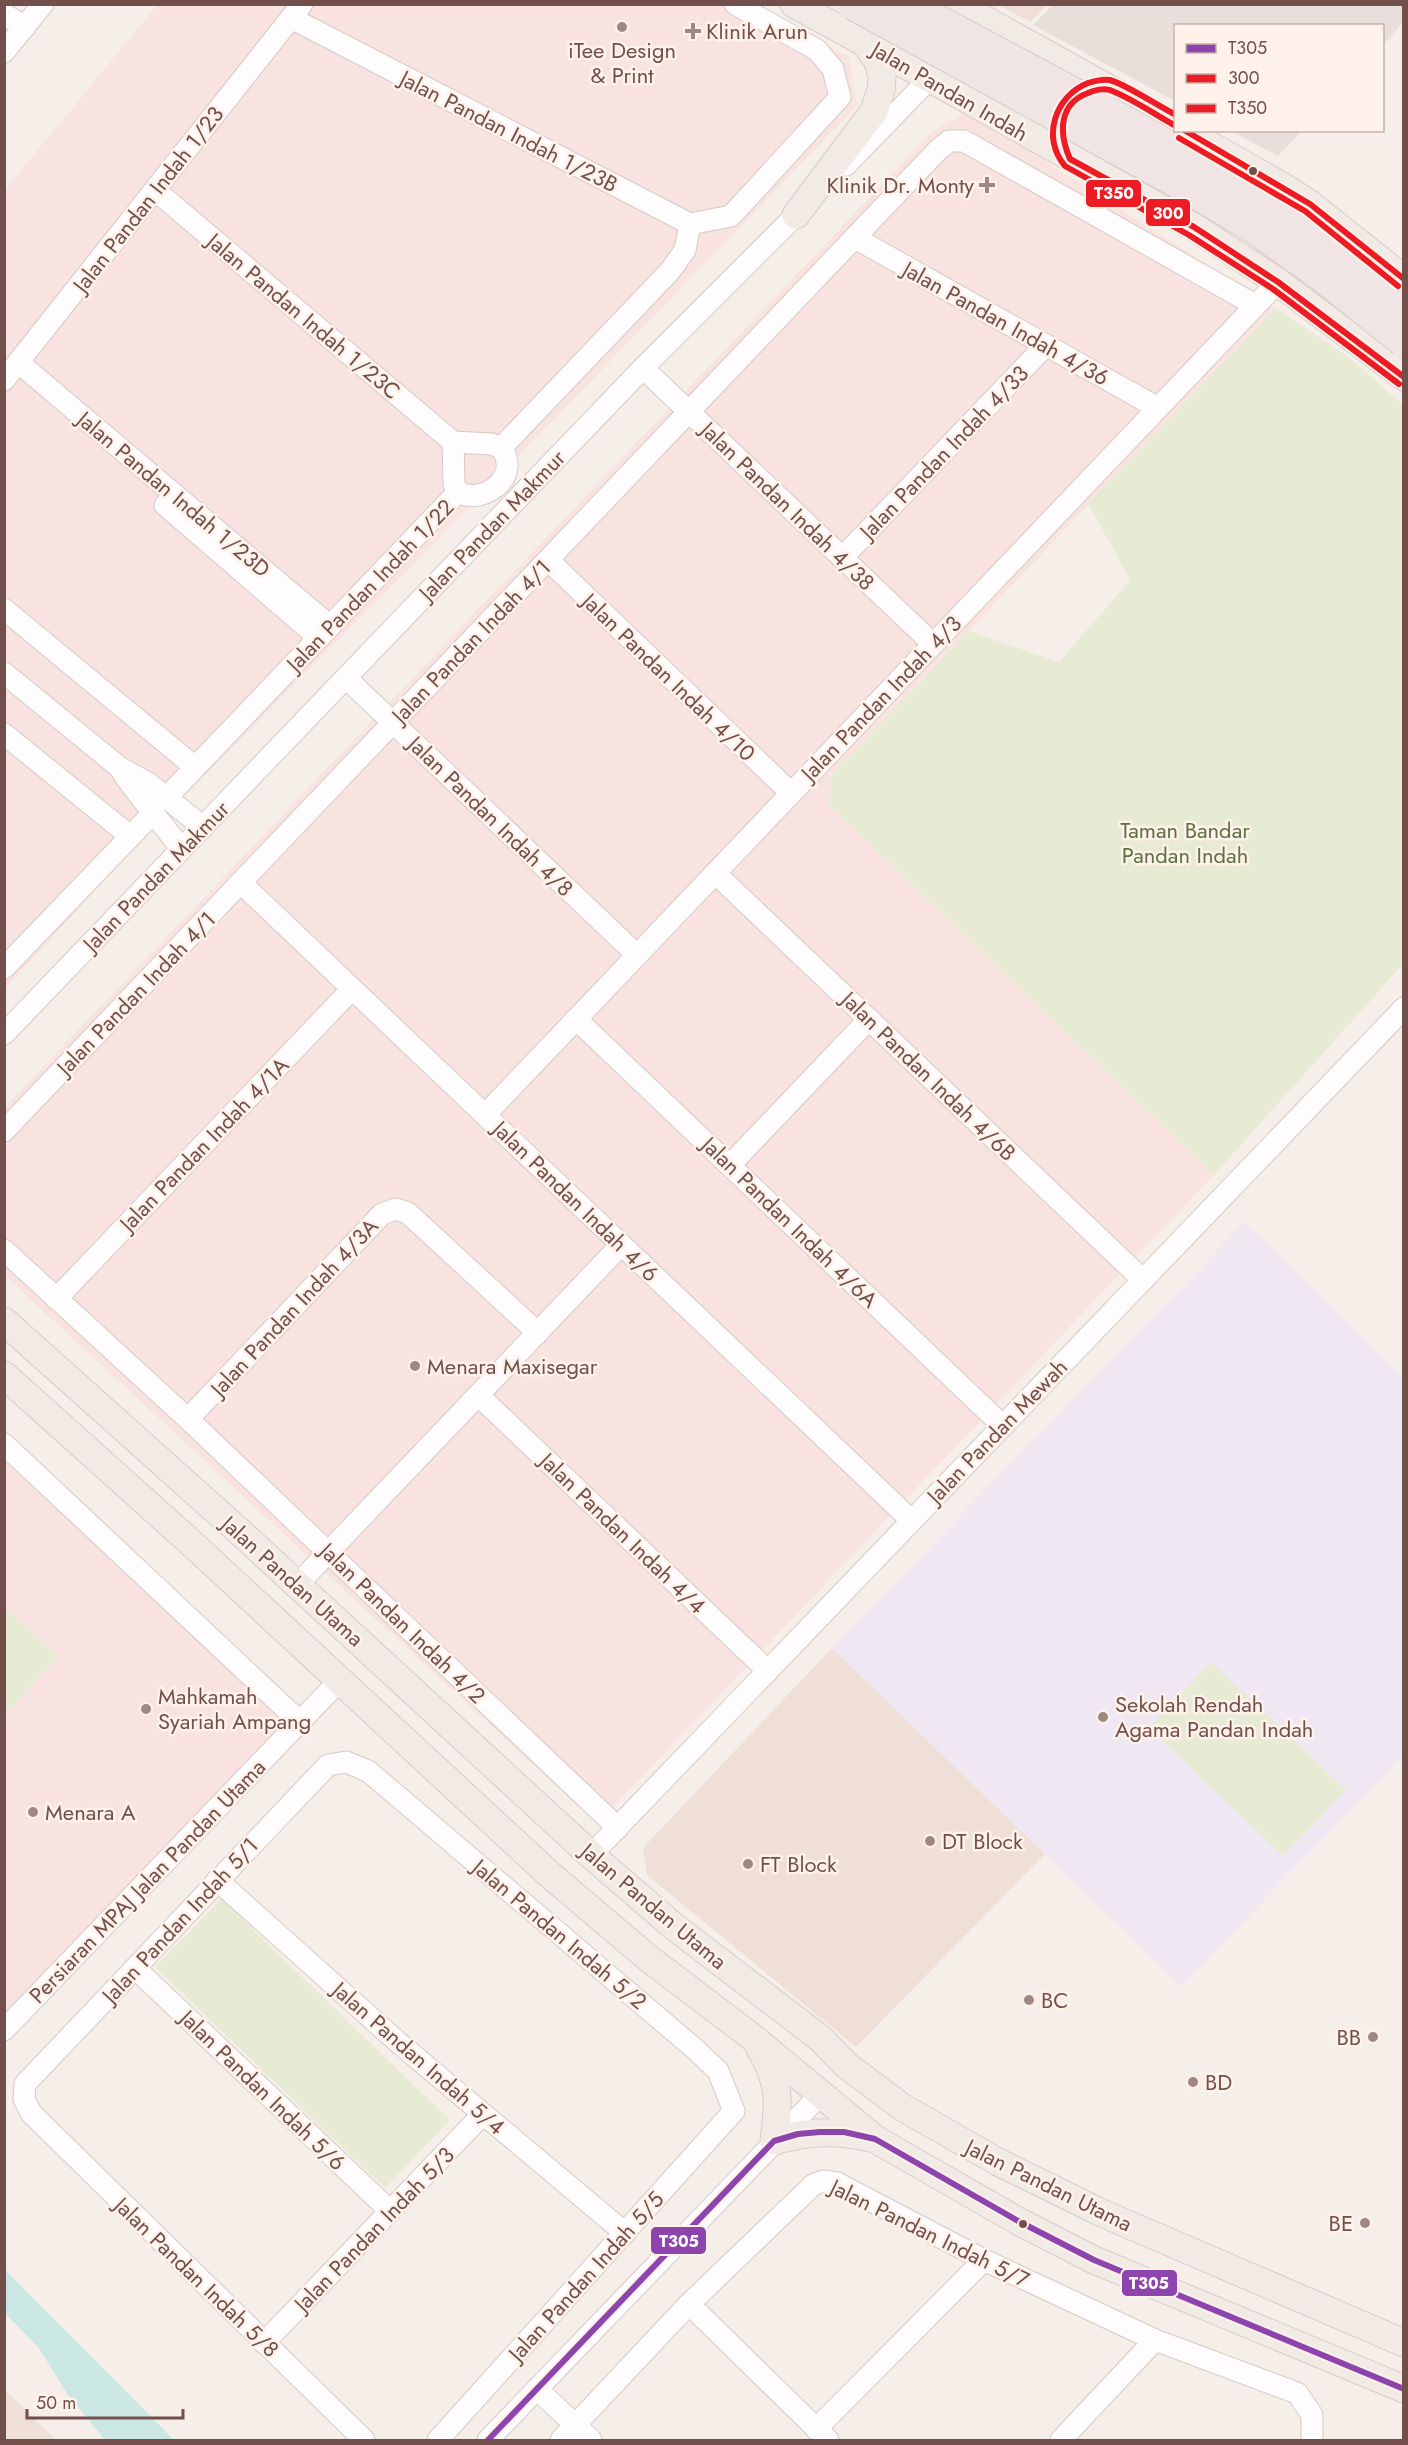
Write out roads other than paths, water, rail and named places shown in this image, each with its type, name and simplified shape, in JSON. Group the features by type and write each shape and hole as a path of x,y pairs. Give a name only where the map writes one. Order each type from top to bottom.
{"highway":[{"path":"854,4 1254,226 1323,276 1404,341"},
{"path":"906,4 1233,185 1362,273 1404,308"}],"main road":[{"name":"Jalan Pandan Indah","path":"794,4 1194,227 1278,282 1404,377"},
{"path":"968,11 1174,125"},
{"path":"796,215 874,111 881,90 882,78 879,63 864,42"},
{"path":"1070,159 1061,138 1062,123 1067,109 1074,99 1085,92 1108,89"},
{"path":"1187,132 1310,204 1404,279"},
{"name":"Jalan Pandan Utama","path":"4,1321 297,1585 591,1855 672,1925 821,2039 846,2065 902,2107 998,2162 1104,2214 1404,2343"},
{"name":"Jalan Pandan Utama","path":"4,1375 340,1680 549,1874 648,1958 752,2037 875,2139 998,2210 1094,2260 1404,2389"},
{"path":"297,1585 297,1604 305,1634 340,1680"},
{"path":"752,2037 771,2066 776,2081 777,2108 774,2141 798,2134 820,2132 844,2132 875,2139"},
{"path":"821,2039 821,2094 834,2092 863,2095 902,2107"}],"street":[{"path":"4,52 43,4"},
{"path":"501,448 670,271 685,250 690,224 731,216 840,97 833,69 817,50 735,4"},
{"name":"Jalan Pandan Indah 1/23","path":"11,372 297,11"},
{"name":"Jalan Pandan Indah 1/23B","path":"297,11 690,224"},
{"name":"Jalan Pandan Makmur","path":"4,1034 643,368 931,79 968,11"},
{"path":"4,14 25,27"},
{"name":"Jalan Pandan Indah 4/1","path":"4,1131 949,141 964,141 1256,305"},
{"name":"Jalan Pandan Indah 1/23C","path":"155,190 453,442"},
{"name":"Jalan Pandan Indah 4/36","path":"855,238 1158,408"},
{"name":"Jalan Pandan Indah 4/3","path":"485,1115 1278,282"},
{"name":"Jalan Pandan Indah 4/33","path":"842,558 1046,345"},
{"name":"Jalan Pandan Indah 4/38","path":"643,368 933,644"},
{"name":"Jalan Pandan Indah 1/23D","path":"11,372 325,632"},
{"path":"458,492 454,484 453,442 492,444 501,448 508,463 507,471 498,486 514,502"},
{"name":"Jalan Pandan Indah 1/22","path":"4,968 458,492 465,496 483,496 498,486"},
{"name":"Jalan Pandan Indah 4/10","path":"548,560 791,793"},
{"path":"4,609 195,767"},
{"path":"4,673 119,767 148,783 181,849"},
{"name":"Jalan Pandan Indah 4/8","path":"346,678 637,955"},
{"path":"4,734 130,836"},
{"path":"160,805 203,827"},
{"name":"Jalan Pandan Indah 4/6B","path":"715,873 1143,1280"},
{"name":"Jalan Pandan Indah 4/6","path":"241,883 911,1520"},
{"name":"Jalan Pandan Indah 4/1A","path":"56,1299 352,988"},
{"name":"Jalan Pandan Mewah","path":"591,1855 1404,1008"},
{"name":"Jalan Pandan Indah 4/6A","path":"576,1019 1003,1426"},
{"path":"730,1165 869,1019"},
{"name":"Jalan Pandan Indah 4/3A","path":"188,1419 382,1214 396,1209 408,1213 538,1333"},
{"path":"297,1585 621,1245"},
{"path":"4,1250 188,1419"},
{"name":"Jalan Pandan Indah 4/4","path":"478,1395 768,1671"},
{"name":"Jalan Pandan Indah 4/2","path":"188,1419 618,1828"},
{"path":"4,1444 300,1722"},
{"name":"Persiaran MPAJ Jalan Pandan Utama","path":"4,2030 340,1680"},
{"name":"Jalan Pandan Indah 5/1","path":"31,2113 24,2099 25,2084 328,1765 345,1762 368,1771"},
{"name":"Jalan Pandan Indah 5/2","path":"368,1771 695,2049 718,2071 734,2111"},
{"name":"Jalan Pandan Indah 5/4","path":"217,1880 400,2044 625,2233"},
{"name":"Jalan Pandan Indah 5/6","path":"135,1968 390,2211"},
{"path":"488,2440 821,2094"},
{"name":"Jalan Pandan Indah 5/5","path":"438,2440 734,2111"},
{"name":"Jalan Pandan Indah 5/8","path":"31,2113 364,2440"},
{"name":"Jalan Pandan Indah 5/3","path":"264,2343 483,2114"},
{"name":"Jalan Pandan Indah 5/7","path":"568,2433 689,2304 813,2186 823,2181 837,2183 984,2260 1155,2340 1297,2393 1312,2415 1312,2440"},
{"path":"689,2304 822,2435 984,2260"},
{"path":"1061,2440 1155,2340"},
{"path":"537,2390 568,2433 591,2440"}],"water":[{"path":"4,2269 174,2440 105,2440 66,2392 39,2348 5,2313"}],"place":[{"name":"iTee Design & Print","path":"622,27"},
{"name":"Klinik Arun","path":"693,31"},
{"name":"Klinik Dr. Monty","path":"987,185"},
{"name":"Menara Maxisegar","path":"415,1366"},
{"name":"Mahkamah Syariah Ampang","path":"146,1709"},
{"name":"Sekolah Rendah Agama Pandan Indah","path":"1103,1717"},
{"name":"Menara A","path":"33,1812"},
{"name":"DT Block","path":"930,1841"},
{"name":"FT Block","path":"748,1864"},
{"name":"BC","path":"1029,2000"},
{"name":"BB","path":"1373,2037"},
{"name":"BD","path":"1193,2082"},
{"name":"BE","path":"1365,2223"}],"park label":[{"name":"Taman Bandar Pandan Indah","path":"1185,842"}]}
